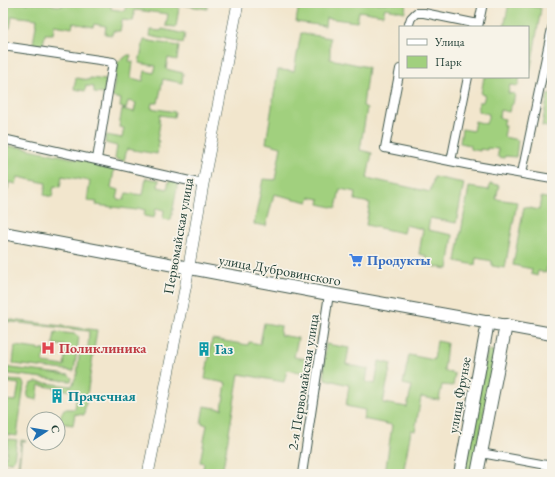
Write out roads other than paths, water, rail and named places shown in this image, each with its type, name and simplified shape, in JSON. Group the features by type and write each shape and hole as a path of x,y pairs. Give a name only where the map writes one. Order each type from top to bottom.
{"main road":[{"name":"улица Дубровинского","path":"3,233 552,334"},
{"name":"улица Фрунзе","path":"460,474 488,322"},
{"path":"477,474 506,325"}],"street":[{"name":"Первомайская улица","path":"148,474 238,3"},
{"path":"408,26 411,18 416,13 424,13 478,25 483,3"},
{"path":"522,173 552,28"},
{"path":"3,46 113,62 97,159"},
{"path":"399,74 385,148 552,179"},
{"path":"451,161 468,78"},
{"path":"3,139 203,184"},
{"name":"2-я Первомайская улица","path":"302,474 329,294"},
{"path":"481,453 552,466"}],"place":[{"name":"Продукты","path":"356,260"},
{"name":"Поликлиника","path":"48,348"},
{"name":"Газ","path":"204,349"},
{"name":"Прачечная","path":"57,396"}]}
